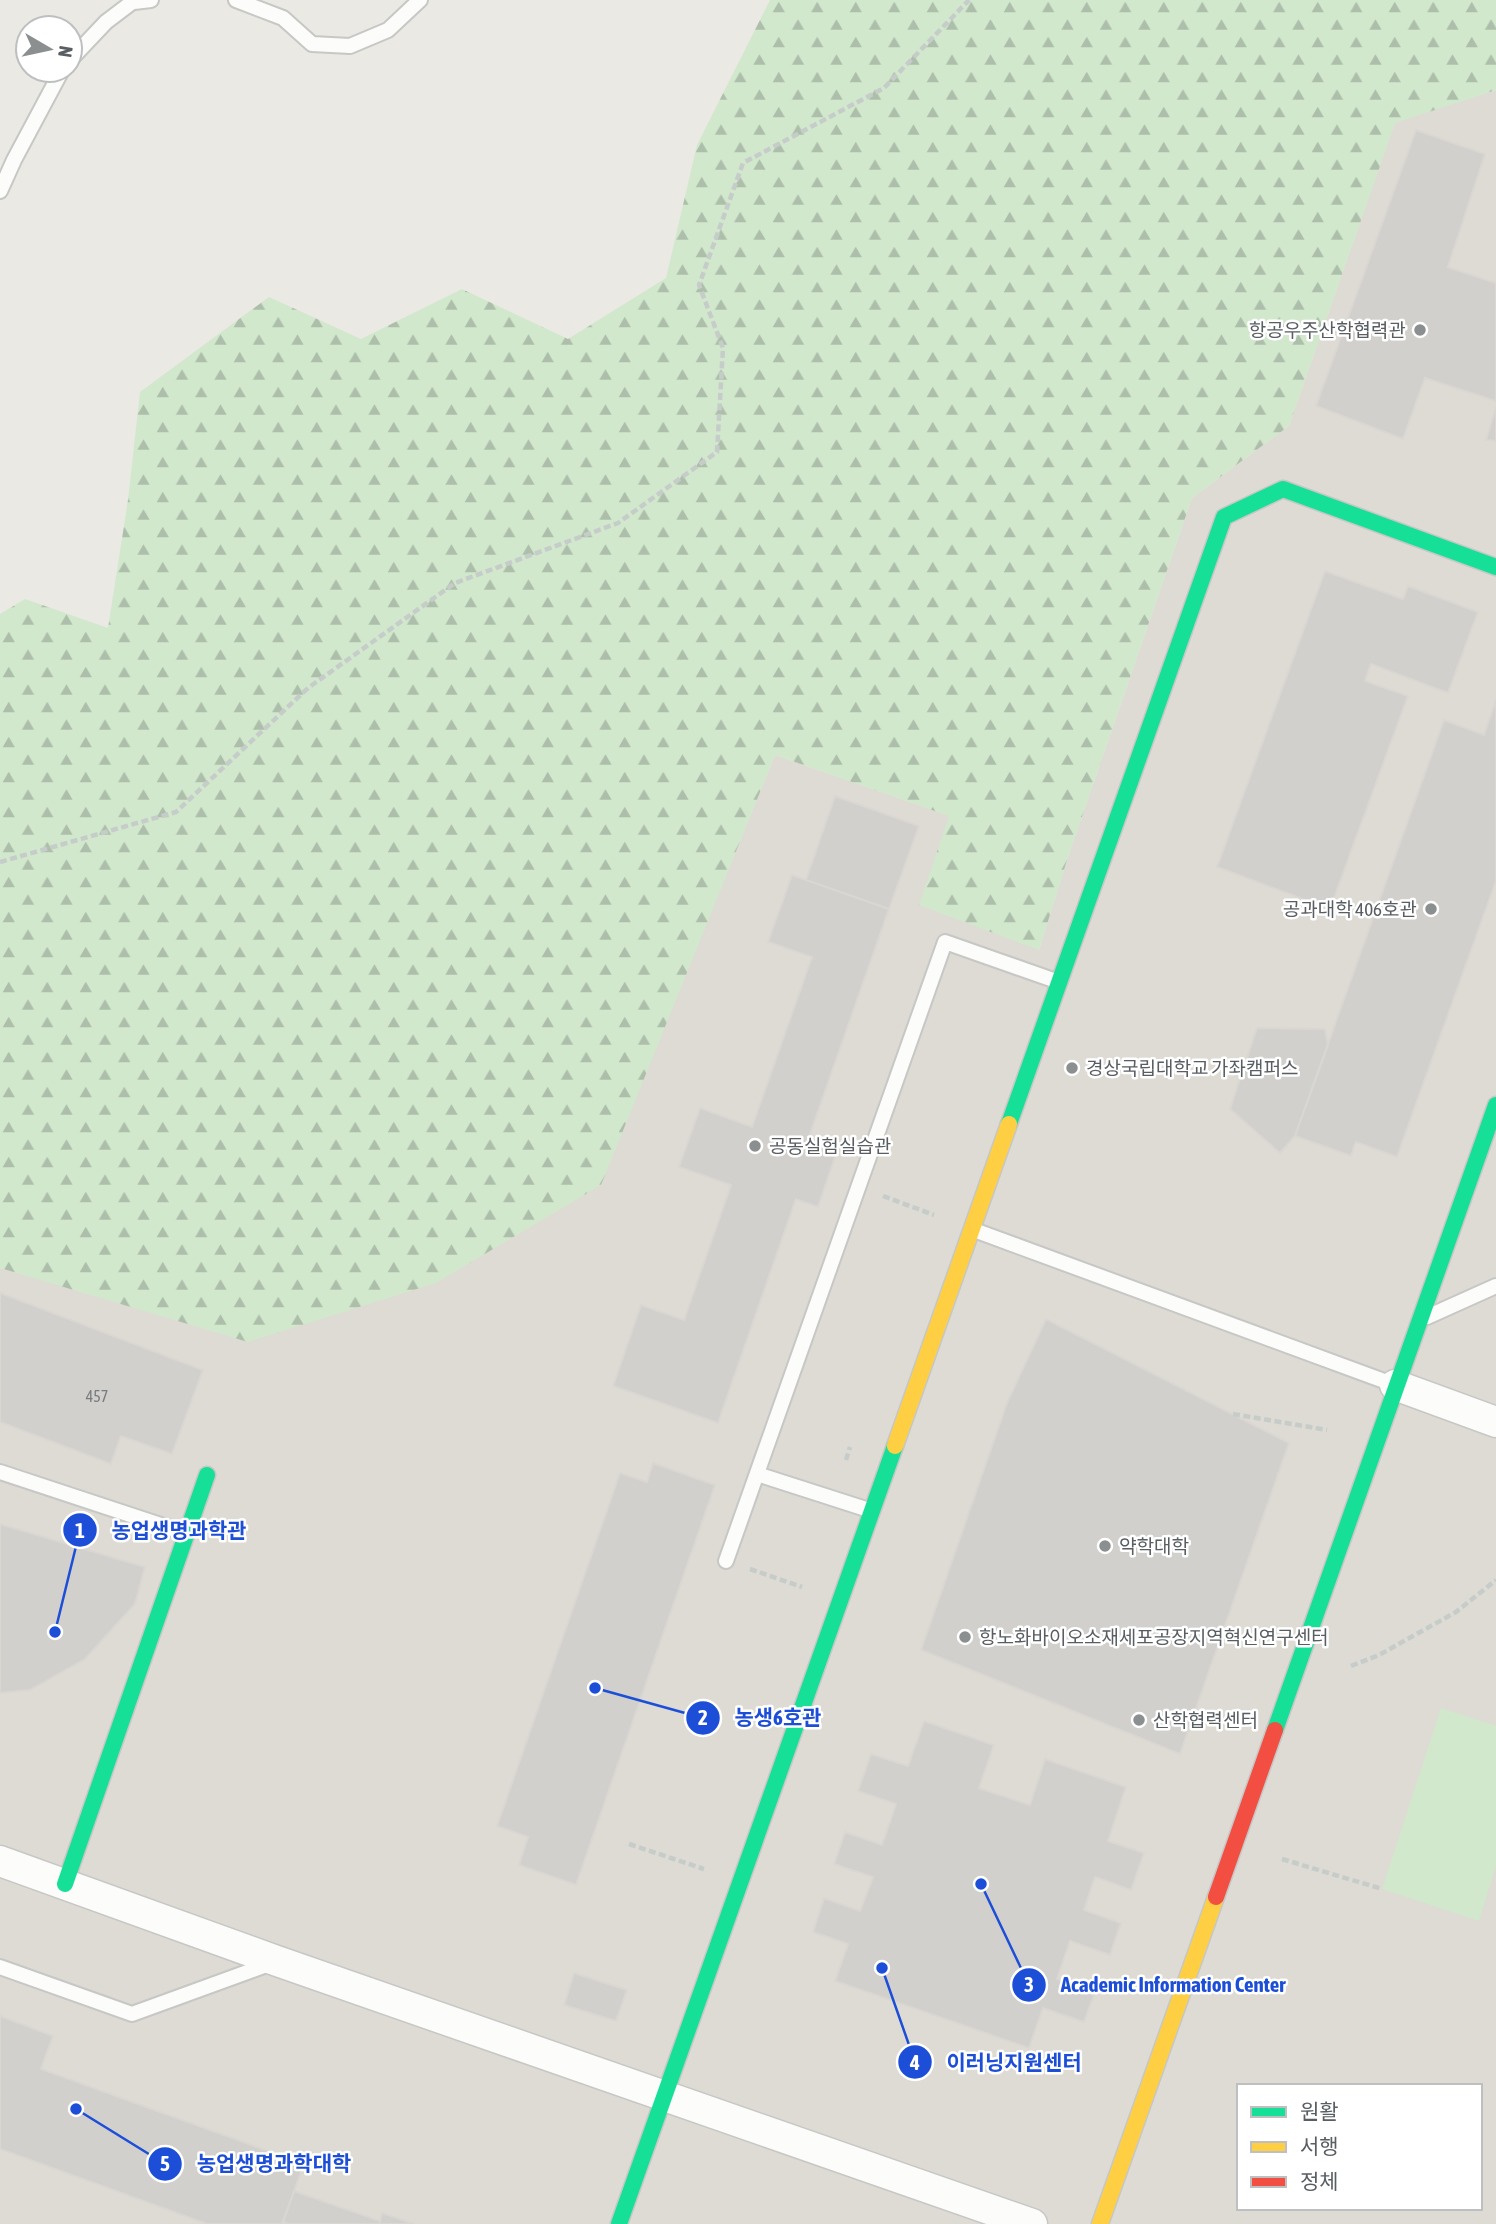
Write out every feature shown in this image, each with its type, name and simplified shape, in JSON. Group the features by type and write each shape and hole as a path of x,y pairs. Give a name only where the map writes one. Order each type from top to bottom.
{"street":[{"path":"619,2224 1224,517 1283,489 1496,566"},
{"path":"1100,2224 1496,1105"},
{"path":"1395,1385 1496,1422"},
{"path":"65,1884 207,1475"},
{"path":"0,1861 277,1961 1032,2224"}],"lane":[{"path":"84,45 106,22 135,1 151,0"},
{"path":"236,0 283,18 312,44 350,46 388,30 419,0"},
{"path":"0,191 55,84"},
{"path":"726,1561 945,942 1060,982"},
{"path":"973,1229 1395,1385"},
{"path":"1419,1321 1496,1286"},
{"path":"0,1472 186,1533"},
{"path":"757,1474 872,1511"},
{"path":"0,1967 132,2014 277,1961"}],"path":[{"path":"0,862 176,812 308,688 455,583 618,523 717,452 723,348 699,285 743,163 884,88 970,0"},
{"path":"858,1188 934,1215"},
{"path":"1233,1414 1327,1430"},
{"path":"726,1561 802,1587"},
{"path":"1351,1666 1379,1655 1456,1612 1496,1580"},
{"path":"629,1844 704,1869"},
{"path":"1282,1859 1382,1889"}],"shaded area":[{"name":"경상국립대학교 가좌캠퍼스","path":"1496,90 1496,2224 0,2224 0,1268 13,1272 600,1185 775,755 950,816 1039,950 1068,857 1192,498 1289,426 1395,122"}],"green space":[{"path":"770,0 1496,0 1496,90 1395,123 1289,426 1192,498 1068,857 1039,950 919,905 949,816 775,755 601,1185 436,1283 248,1342 0,1268 0,614 25,599 108,628 128,500 140,392 269,297 361,339 462,289 568,339 666,278 697,145"},
{"path":"1441,1708 1496,1726 1496,1866 1479,1921 1382,1889"}],"building":[{"name":"항공우주산학협력관","path":"1416,130 1485,154 1448,267 1496,283 1496,401 1425,378 1403,439 1316,406"},
{"path":"1496,407 1496,441 1486,440"},
{"path":"1325,571 1403,599 1408,586 1478,612 1448,693 1371,664 1365,681 1408,696 1330,909 1217,867"},
{"name":"공과대학 406호관","path":"1496,700 1496,881 1397,1157 1356,1142 1351,1156 1295,1136 1444,720 1484,735"},
{"path":"835,796 919,826 889,909 806,880"},
{"name":"공동실험실습관","path":"792,875 889,909 808,1140 837,1151 818,1207 796,1199 718,1423 613,1386 641,1305 684,1320 731,1185 679,1167 700,1108 752,1127 812,957 768,942"},
{"path":"1257,1028 1325,1029 1328,1045 1295,1136 1280,1153 1230,1109"},
{"path":"0,1293 203,1370 172,1454 121,1436 111,1464 0,1422"},
{"name":"약학대학","path":"1046,1319 1289,1443 1180,1754 921,1650 1007,1403"},
{"path":"653,1463 715,1485 576,1885 519,1865 528,1837 497,1826 620,1473 647,1482"},
{"path":"0,1524 145,1567 135,1604 85,1659 30,1690 0,1693"},
{"path":"924,1721 994,1745 979,1788 1030,1805 1045,1759 1126,1787 1108,1841 1144,1853 1131,1890 1095,1877 1084,1910 1121,1923 1110,1955 1070,1941 1057,1979 1095,1992 1084,2022 1043,2008 1029,2048 835,1981 848,1944 813,1932 824,1898 860,1911 873,1877 834,1864 845,1832 882,1845 896,1804 858,1791 871,1754 908,1766"},
{"path":"574,1973 627,1990 616,2021 564,2005"},
{"path":"0,2016 53,2036 41,2069 304,2164 282,2224 207,2224 0,2149"},
{"path":"294,2191 380,2221 379,2224 288,2224 283,2222"},
{"path":"382,2213 414,2224 379,2224"}],"traffic: fast":[{"path":"1009,1124 1224,517 1283,489 1496,567"},
{"path":"1275,1730 1496,1105"},
{"path":"619,2224 895,1446"},
{"path":"65,1884 207,1475"}],"traffic: slow":[{"path":"895,1446 1009,1124"},
{"path":"1100,2224 1216,1897"}],"traffic: jam":[{"path":"1216,1897 1275,1730"}],"place":[{"name":"항공우주산학협력관","path":"1420,330"},
{"name":"공과대학 406호관","path":"1431,909"},
{"name":"경상국립대학교 가좌캠퍼스","path":"1072,1068"},
{"name":"공동실험실습관","path":"755,1146"},
{"name":"약학대학","path":"1105,1546"},
{"name":"농업생명과학관","path":"55,1632"},
{"name":"항노화바이오소재세포공장지역혁신연구센터","path":"965,1637"},
{"name":"농생6호관","path":"595,1688"},
{"name":"산학협력센터","path":"1139,1720"},
{"name":"Academic Information Center","path":"981,1884"},
{"name":"이러닝지원센터","path":"882,1968"},
{"name":"농업생명과학대학","path":"76,2109"}]}
